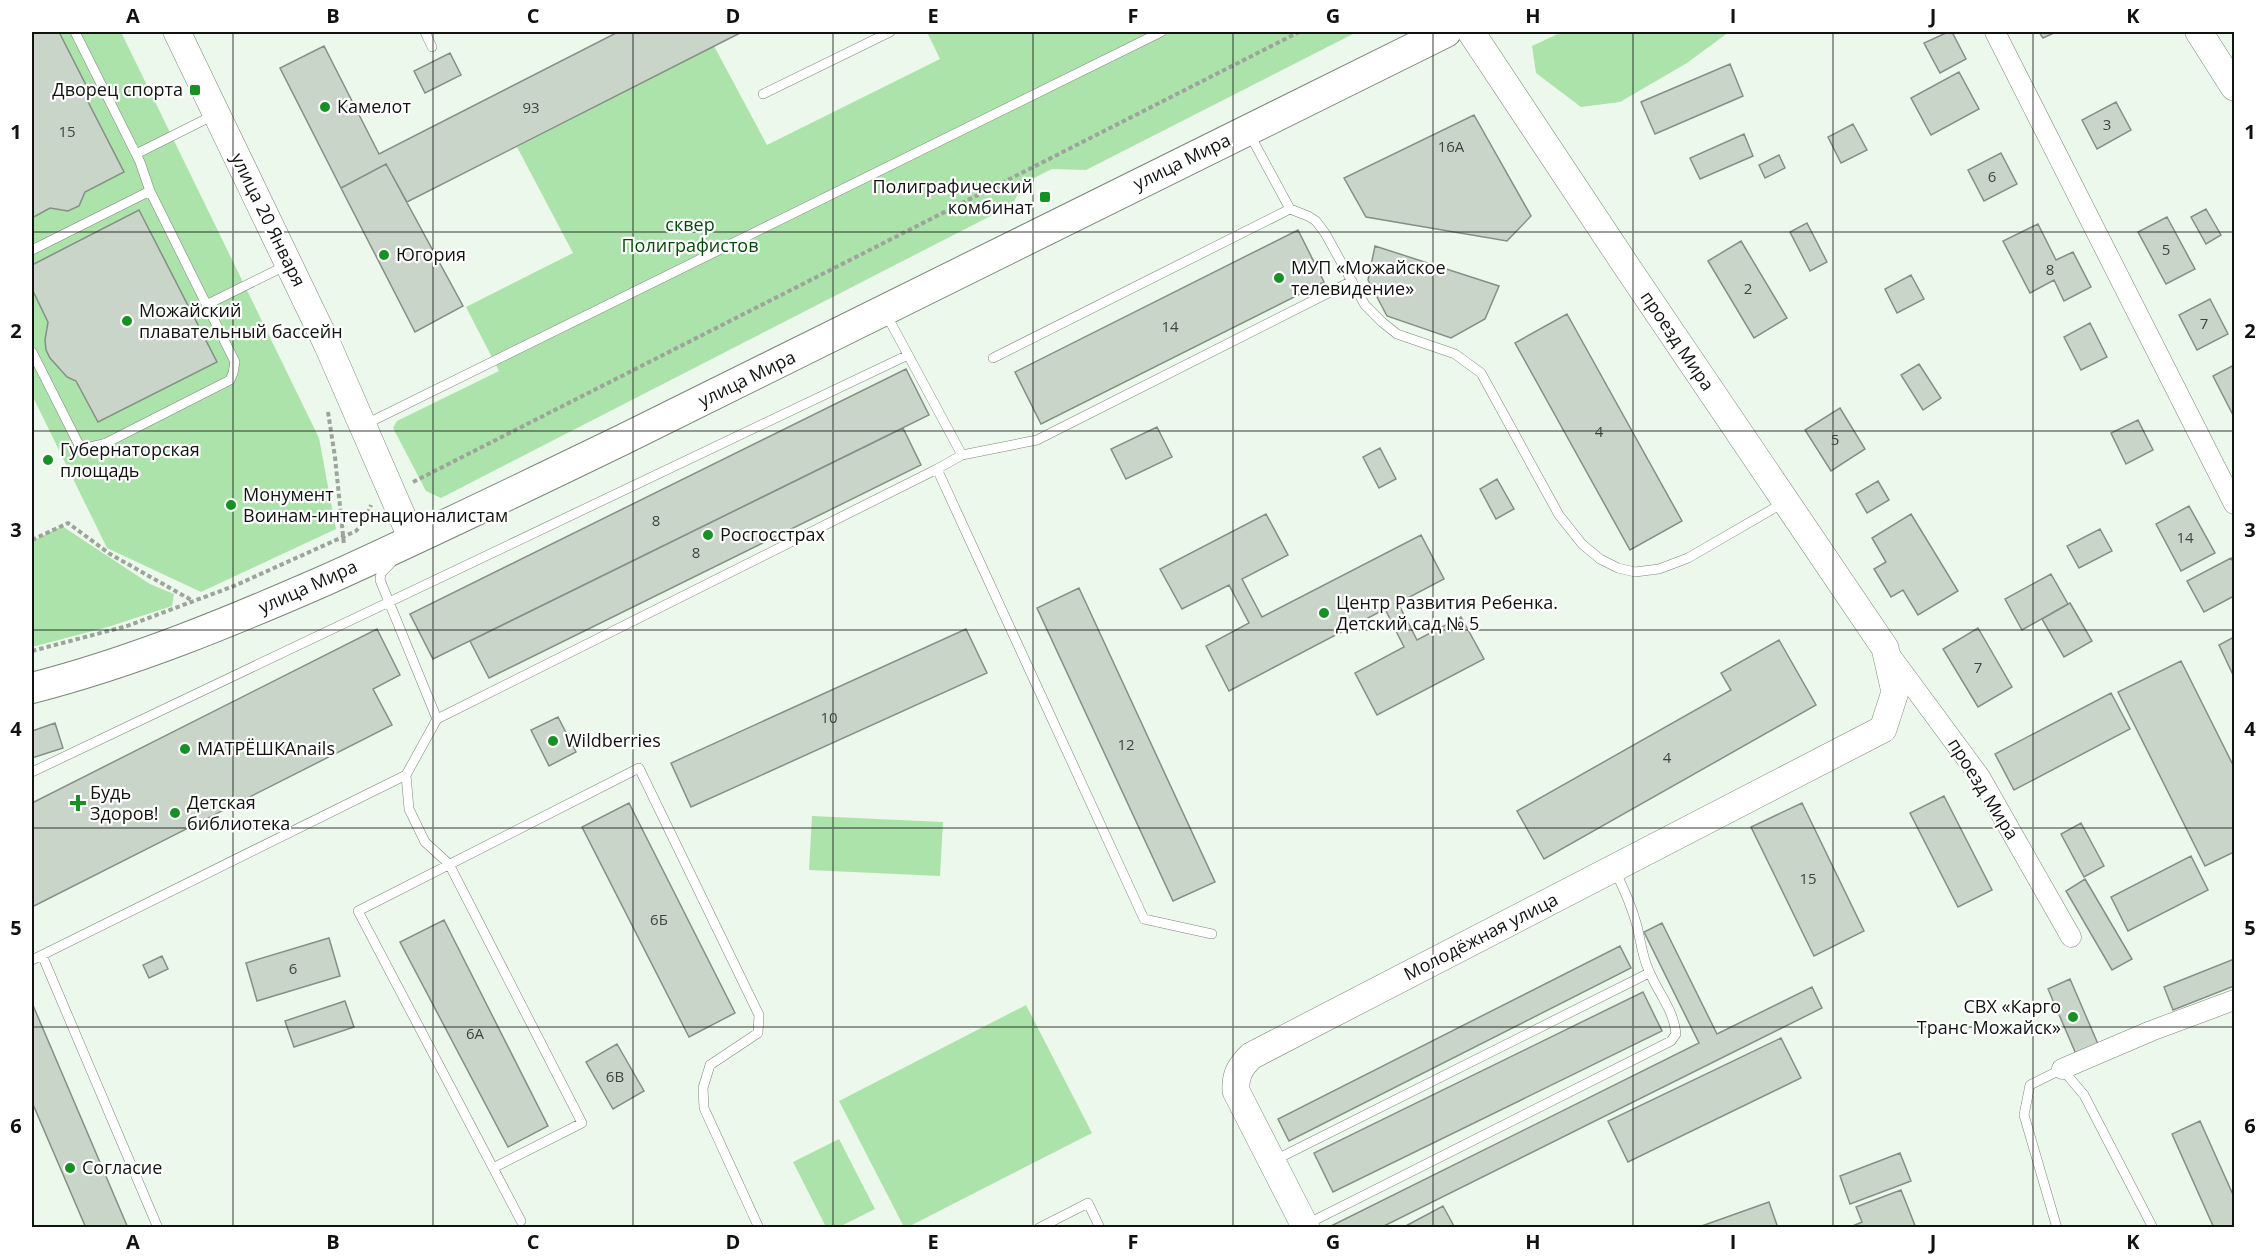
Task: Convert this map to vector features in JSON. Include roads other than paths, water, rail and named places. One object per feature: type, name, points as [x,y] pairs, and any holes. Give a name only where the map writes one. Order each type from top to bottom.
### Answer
[{"type":"main road","name":"улица Мира","points":[[32,688],[179,641],[267,606],[413,541],[885,312],[1446,32]]},
{"type":"street","name":"улица 20 Января","points":[[177,32],[328,346],[413,541]]},
{"type":"street","name":"проезд Мира","points":[[1471,32],[1885,648],[1980,777],[2071,937]]},
{"type":"street","points":[[1995,32],[2235,504]]},
{"type":"street","points":[[2199,32],[2235,87]]},
{"type":"street","name":"проезд Мира","points":[[1883,729],[1895,692],[1885,648]]},
{"type":"street","name":"Молодёжная улица","points":[[1305,1226],[1236,1091],[1235,1080],[1239,1068],[1251,1056],[1883,729]]},
{"type":"street","points":[[2062,1069],[2151,1031],[2235,1000]]},
{"type":"lane","points":[[32,352],[78,443],[86,448],[96,447],[230,380],[235,362],[150,191],[136,154],[75,32]]},
{"type":"lane","points":[[424,32],[432,47]]},
{"type":"lane","points":[[763,94],[890,32]]},
{"type":"lane","points":[[363,425],[1161,32]]},
{"type":"lane","points":[[136,154],[216,114]]},
{"type":"lane","points":[[1247,130],[1290,209]]},
{"type":"lane","points":[[32,250],[150,191]]},
{"type":"lane","points":[[993,358],[1290,209],[1316,221],[1365,305],[1397,334],[1455,354],[1481,373],[1559,515],[1582,544],[1600,559],[1618,568],[1635,572],[1659,569],[1688,558],[1786,502]]},
{"type":"lane","points":[[206,305],[289,264]]},
{"type":"lane","points":[[493,1168],[582,1123],[449,864],[425,842],[409,809],[406,775],[437,718],[962,455],[1037,441],[1352,281]]},
{"type":"lane","points":[[885,312],[962,455]]},
{"type":"lane","points":[[32,772],[908,355]]},
{"type":"lane","points":[[938,469],[1144,919],[1212,934]]},
{"type":"lane","points":[[413,541],[381,573],[380,580],[437,718]]},
{"type":"lane","points":[[521,1221],[358,911],[639,768],[759,1015],[758,1033],[710,1065],[703,1088],[704,1108],[759,1227]]},
{"type":"lane","points":[[32,960],[406,775]]},
{"type":"lane","points":[[1305,1226],[1671,1041],[1676,1034],[1673,1016],[1649,973],[1631,907],[1613,868]]},
{"type":"lane","points":[[42,955],[158,1227]]},
{"type":"lane","points":[[1271,1162],[1649,973]]},
{"type":"lane","points":[[2057,1227],[2024,1115],[2030,1085],[2062,1069],[2084,1095],[2153,1227]]},
{"type":"lane","points":[[1039,1227],[1088,1203],[1100,1227]]},
{"type":"place","name":"Дворец спорта","points":[[195,90]]},
{"type":"place","name":"Камелот","points":[[325,107]]},
{"type":"place","name":"Полиграфический комбинат","points":[[1045,197]]},
{"type":"place","name":"Югория","points":[[384,255]]},
{"type":"place","name":"МУП «Можайское телевидение»","points":[[1279,278]]},
{"type":"place","name":"Можайский плавательный бассейн","points":[[127,321]]},
{"type":"place","name":"Губернаторская площадь","points":[[48,460]]},
{"type":"place","name":"Монумент Воинам-интернационалистам","points":[[231,505]]},
{"type":"place","name":"Росгосстрах","points":[[708,535]]},
{"type":"place","name":"Центр Развития Ребенка. Детский сад № 5","points":[[1324,613]]},
{"type":"place","name":"Wildberries","points":[[553,741]]},
{"type":"place","name":"МAТРЁШКАnails","points":[[185,749]]},
{"type":"place","name":"Будь Здоров!","points":[[78,803]]},
{"type":"place","name":"Детская библиотека","points":[[175,813]]},
{"type":"place","name":"СВХ «Карго Транс Можайск»","points":[[2073,1017]]},
{"type":"place","name":"Согласие","points":[[70,1168]]},
{"type":"park label","name":"сквер Полиграфистов","points":[[690,235]]}]
